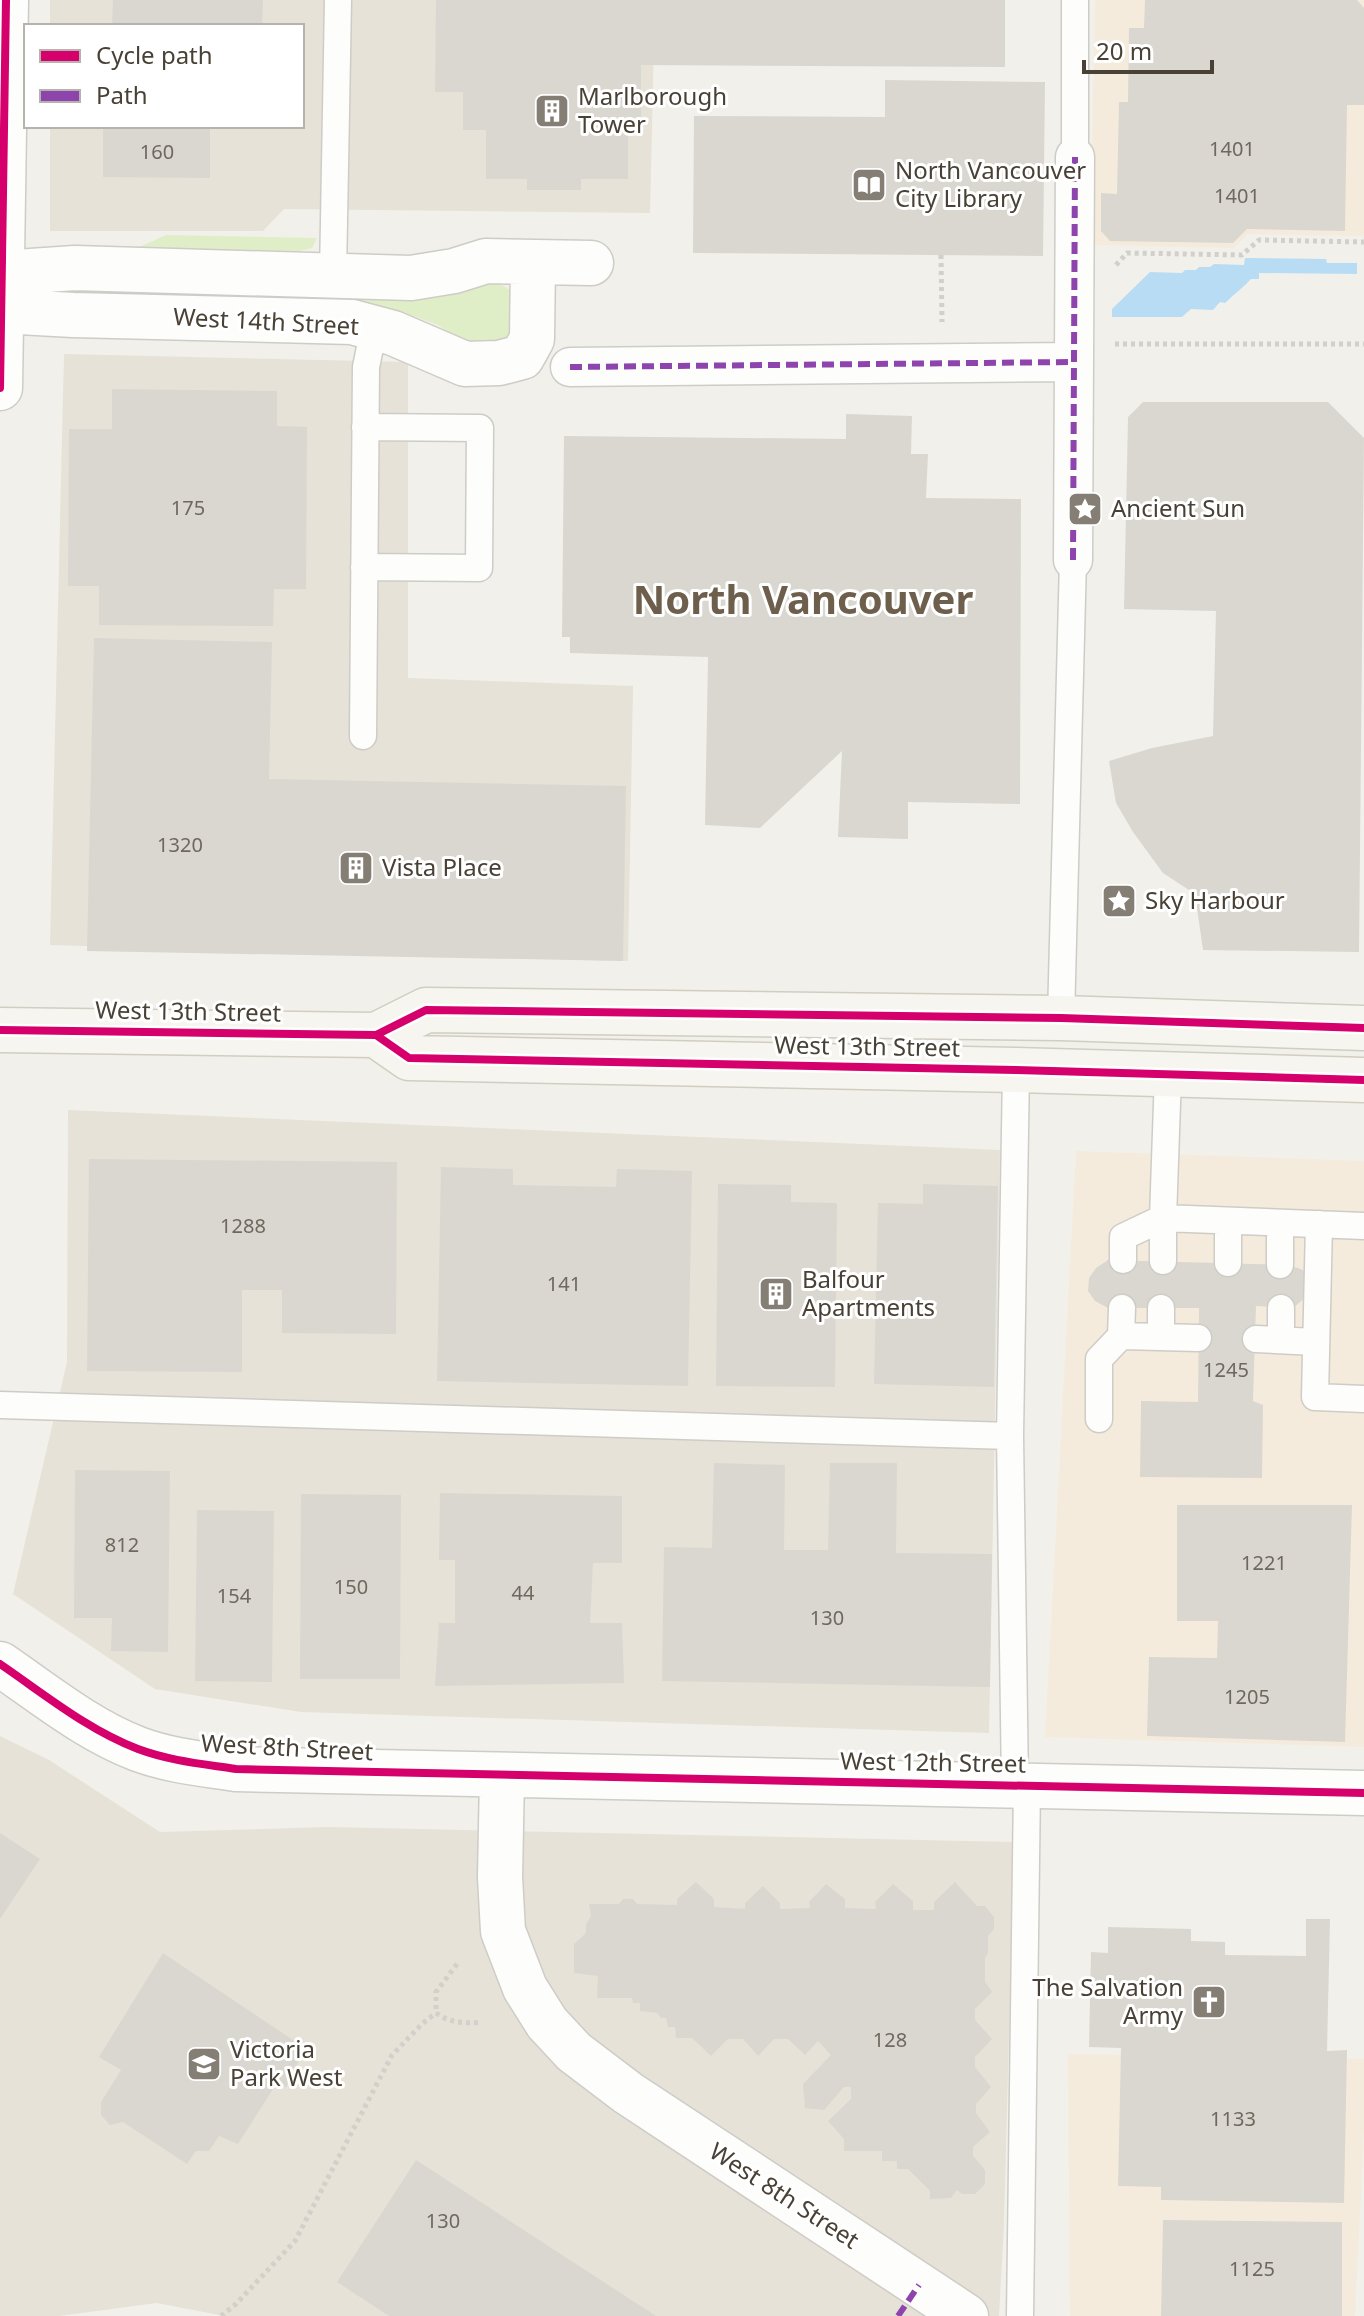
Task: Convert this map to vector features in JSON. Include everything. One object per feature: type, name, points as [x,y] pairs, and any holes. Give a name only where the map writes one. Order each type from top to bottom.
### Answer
[{"type":"main road","name":"West 13th Street","points":[[0,1030],[376,1035],[426,1010],[1061,1018],[1364,1028]]},
{"type":"main road","name":"West 13th Street","points":[[376,1035],[409,1058],[1364,1080]]},
{"type":"street","points":[[0,388],[6,0]]},
{"type":"street","points":[[1073,560],[1075,157]]},
{"type":"street","name":"West 14th Street","points":[[1,292],[75,268],[411,278],[454,271],[486,261],[591,263]]},
{"type":"street","name":"West 14th Street","points":[[1,292],[73,315],[352,322],[393,333],[465,364],[499,363],[522,357],[532,339],[533,262]]},
{"type":"street","points":[[570,367],[943,363],[1073,339]]},
{"type":"street","name":"West 8th Street","points":[[0,1664],[102,1733],[140,1750],[182,1761],[236,1769],[502,1776],[500,1877],[503,1931],[525,1988],[547,2023],[574,2052],[628,2093],[966,2316]]},
{"type":"street","name":"West 12th Street","points":[[502,1776],[1364,1793]]},
{"type":"lane","points":[[333,276],[338,0]]},
{"type":"lane","points":[[1075,0],[1075,157]]},
{"type":"lane","points":[[363,736],[366,367],[374,328]]},
{"type":"lane","points":[[364,567],[479,568],[480,428],[365,427]]},
{"type":"lane","points":[[1061,1018],[1073,560]]},
{"type":"lane","points":[[1016,1070],[1010,1436],[1021,1785],[1020,2316]]},
{"type":"lane","points":[[1163,1261],[1168,1075]]},
{"type":"lane","points":[[1123,1260],[1123,1237],[1163,1218],[1364,1226]]},
{"type":"lane","points":[[1228,1221],[1228,1263]]},
{"type":"lane","points":[[1280,1223],[1280,1265]]},
{"type":"lane","points":[[1319,1224],[1315,1397],[1364,1399]]},
{"type":"lane","points":[[1099,1419],[1099,1359],[1121,1336],[1122,1308]]},
{"type":"lane","points":[[1161,1308],[1161,1337]]},
{"type":"lane","points":[[1281,1308],[1268,1340],[1315,1342]]},
{"type":"lane","points":[[1121,1336],[1198,1338]]},
{"type":"lane","points":[[0,1405],[1010,1436]]},
{"type":"path","points":[[1073,339],[1127,253],[1242,255],[1259,240],[1364,242]]},
{"type":"path","points":[[941,255],[943,363]]},
{"type":"path","points":[[1073,339],[1364,344]]},
{"type":"path","points":[[436,2013],[436,1992],[457,1964]]},
{"type":"path","points":[[436,2013],[458,2023],[482,2022]]},
{"type":"path","points":[[221,2316],[295,2241],[392,2055],[436,2013]]},
{"type":"shaded area","points":[[50,0],[655,0],[650,213],[284,209],[263,231],[50,231],[50,128],[304,128],[304,24],[50,24]]},
{"type":"shaded area","points":[[1095,0],[1364,0],[1364,236],[1248,234],[1234,248],[1090,245]]},
{"type":"shaded area","points":[[64,354],[408,362],[408,678],[633,686],[628,961],[50,945]]},
{"type":"shaded area","points":[[68,1110],[1000,1150],[989,1733],[301,1712],[155,1689],[13,1594],[67,1362]]},
{"type":"shaded area","points":[[1076,1151],[1364,1161],[1364,1747],[1045,1737]]},
{"type":"shaded area","points":[[0,1736],[49,1760],[160,1832],[327,1827],[1014,1842],[999,2316],[224,2316],[157,2303],[59,2316],[0,2316]]},
{"type":"shaded area","points":[[1068,2054],[1364,2059],[1364,2131],[1355,2316],[1070,2316]]},
{"type":"green space","points":[[166,235],[317,238],[312,248],[300,251],[137,248]]},
{"type":"green space","points":[[478,281],[498,284],[515,295],[511,345],[461,342],[438,325],[397,310],[88,303],[81,295],[88,290]]},
{"type":"water","points":[[1245,258],[1326,259],[1327,263],[1357,263],[1357,274],[1259,273],[1259,279],[1251,279],[1213,310],[1191,309],[1182,317],[1112,317],[1112,309],[1150,272],[1182,273],[1214,264],[1244,265]]},
{"type":"building","points":[[113,0],[263,0],[262,24],[112,24]]},
{"type":"building","name":"Marlborough Tower","points":[[436,0],[1005,0],[1005,67],[641,65],[641,130],[628,130],[628,179],[581,179],[581,190],[527,190],[527,179],[486,179],[486,130],[463,130],[463,92],[435,92]]},
{"type":"building","points":[[1145,0],[1357,0],[1364,8],[1364,105],[1347,105],[1345,231],[1247,229],[1233,243],[1110,241],[1101,231],[1101,193],[1117,194],[1119,102],[1128,102],[1129,28],[1144,28]]},
{"type":"building","name":"North Vancouver City Library","points":[[885,80],[1045,82],[1043,256],[693,253],[694,116],[885,117]]},
{"type":"building","points":[[103,128],[210,128],[210,178],[103,177]]},
{"type":"building","points":[[112,389],[277,391],[277,426],[307,427],[306,589],[274,589],[273,626],[99,625],[99,586],[68,586],[69,429],[112,429]]},
{"type":"building","points":[[1143,402],[1328,402],[1364,438],[1359,952],[1203,950],[1195,894],[1163,873],[1116,803],[1109,761],[1152,748],[1213,736],[1216,611],[1124,609],[1128,417]]},
{"type":"building","points":[[846,414],[912,416],[911,454],[928,454],[926,498],[1021,499],[1020,804],[908,802],[908,839],[838,837],[842,751],[760,828],[705,825],[708,657],[570,653],[570,637],[562,637],[564,436],[846,439]]},
{"type":"building","name":"Vista Place","points":[[94,638],[272,642],[269,779],[626,786],[623,961],[87,951]]},
{"type":"building","points":[[89,1159],[397,1162],[396,1334],[282,1333],[282,1290],[242,1290],[242,1372],[87,1371]]},
{"type":"building","points":[[441,1167],[513,1169],[513,1185],[616,1187],[617,1169],[692,1171],[688,1386],[437,1381]]},
{"type":"building","name":"Balfour Apartments","points":[[718,1184],[791,1185],[791,1202],[837,1203],[835,1387],[716,1386]]},
{"type":"building","points":[[923,1184],[998,1186],[994,1387],[874,1384],[878,1203],[923,1204]]},
{"type":"building","points":[[1108,1260],[1289,1265],[1303,1270],[1308,1285],[1305,1298],[1293,1308],[1256,1306],[1253,1401],[1263,1405],[1262,1478],[1140,1477],[1141,1401],[1198,1402],[1199,1308],[1108,1308],[1095,1301],[1088,1291],[1089,1278],[1096,1268]]},
{"type":"building","points":[[714,1463],[785,1465],[784,1550],[828,1550],[830,1463],[897,1463],[896,1553],[992,1554],[990,1687],[662,1681],[664,1547],[712,1548]]},
{"type":"building","points":[[75,1470],[170,1471],[168,1652],[111,1651],[112,1618],[74,1618]]},
{"type":"building","points":[[440,1493],[622,1496],[622,1563],[593,1563],[590,1623],[622,1623],[624,1683],[435,1686],[439,1623],[455,1623],[455,1560],[439,1560]]},
{"type":"building","points":[[301,1494],[401,1495],[400,1679],[300,1679]]},
{"type":"building","points":[[1177,1505],[1352,1505],[1345,1742],[1147,1736],[1149,1657],[1217,1658],[1218,1621],[1177,1621]]},
{"type":"building","points":[[197,1510],[274,1511],[272,1682],[195,1681]]},
{"type":"building","points":[[0,1833],[40,1859],[0,1919]]},
{"type":"building","points":[[696,1882],[714,1899],[714,1907],[745,1909],[745,1903],[763,1886],[780,1903],[780,1909],[810,1908],[809,1902],[826,1884],[845,1899],[845,1908],[876,1909],[875,1902],[893,1884],[913,1901],[913,1910],[934,1910],[934,1902],[955,1882],[977,1906],[985,1906],[994,1917],[994,1929],[988,1936],[985,1958],[985,1982],[992,1992],[975,2009],[975,2020],[992,2039],[975,2057],[975,2067],[991,2087],[976,2104],[976,2113],[990,2132],[973,2147],[973,2156],[985,2170],[985,2184],[975,2194],[962,2194],[957,2190],[951,2198],[930,2199],[930,2191],[908,2169],[897,2169],[897,2161],[882,2161],[882,2151],[844,2151],[844,2139],[828,2121],[851,2099],[851,2087],[844,2087],[824,2110],[805,2108],[803,2084],[831,2055],[818,2041],[805,2055],[788,2039],[774,2039],[758,2056],[743,2039],[728,2039],[711,2056],[692,2038],[676,2038],[675,2027],[668,2027],[666,2018],[661,2018],[657,2013],[640,2011],[640,2003],[633,2003],[632,1998],[597,1998],[598,1976],[574,1973],[574,1944],[586,1933],[586,1924],[591,1916],[589,1904],[619,1904],[623,1899],[633,1899],[637,1904],[677,1905],[677,1899]]},
{"type":"building","points":[[1306,1919],[1330,1919],[1327,2051],[1347,2050],[1344,2203],[1161,2200],[1161,2187],[1118,2186],[1121,2048],[1089,2047],[1091,1952],[1108,1953],[1108,1927],[1191,1929],[1191,1941],[1225,1942],[1225,1955],[1306,1956]]},
{"type":"building","name":"Victoria Park West","points":[[163,1953],[305,2048],[286,2087],[273,2089],[238,2144],[219,2136],[209,2151],[196,2151],[187,2164],[123,2122],[110,2125],[101,2115],[101,2102],[121,2070],[99,2057]]},
{"type":"building","points":[[416,2160],[656,2316],[389,2316],[337,2282]]},
{"type":"building","points":[[1163,2220],[1342,2222],[1342,2316],[1161,2316]]},
{"type":"marked path","points":[[1073,560],[1075,157]]},
{"type":"marked path","points":[[570,367],[1074,362]]},
{"type":"marked path","points":[[898,2316],[919,2285]]},
{"type":"cycle path","points":[[0,388],[6,0]]},
{"type":"cycle path","points":[[0,1030],[376,1035],[426,1010],[1061,1018],[1364,1028]]},
{"type":"cycle path","points":[[376,1035],[409,1058],[1364,1080]]},
{"type":"cycle path","points":[[0,1664],[67,1711],[120,1741],[162,1756],[236,1769],[1364,1793]]},
{"type":"place","name":"Marlborough Tower","points":[[552,111]]},
{"type":"place","name":"North Vancouver City Library","points":[[869,185]]},
{"type":"place","name":"Ancient Sun","points":[[1085,509]]},
{"type":"place","name":"Vista Place","points":[[356,868]]},
{"type":"place","name":"Sky Harbour","points":[[1119,901]]},
{"type":"place","name":"Balfour Apartments","points":[[776,1294]]},
{"type":"place","name":"The Salvation Army","points":[[1209,2002]]},
{"type":"place","name":"Victoria Park West","points":[[204,2064]]},
{"type":"district","name":"North Vancouver","points":[[803,600]]}]
